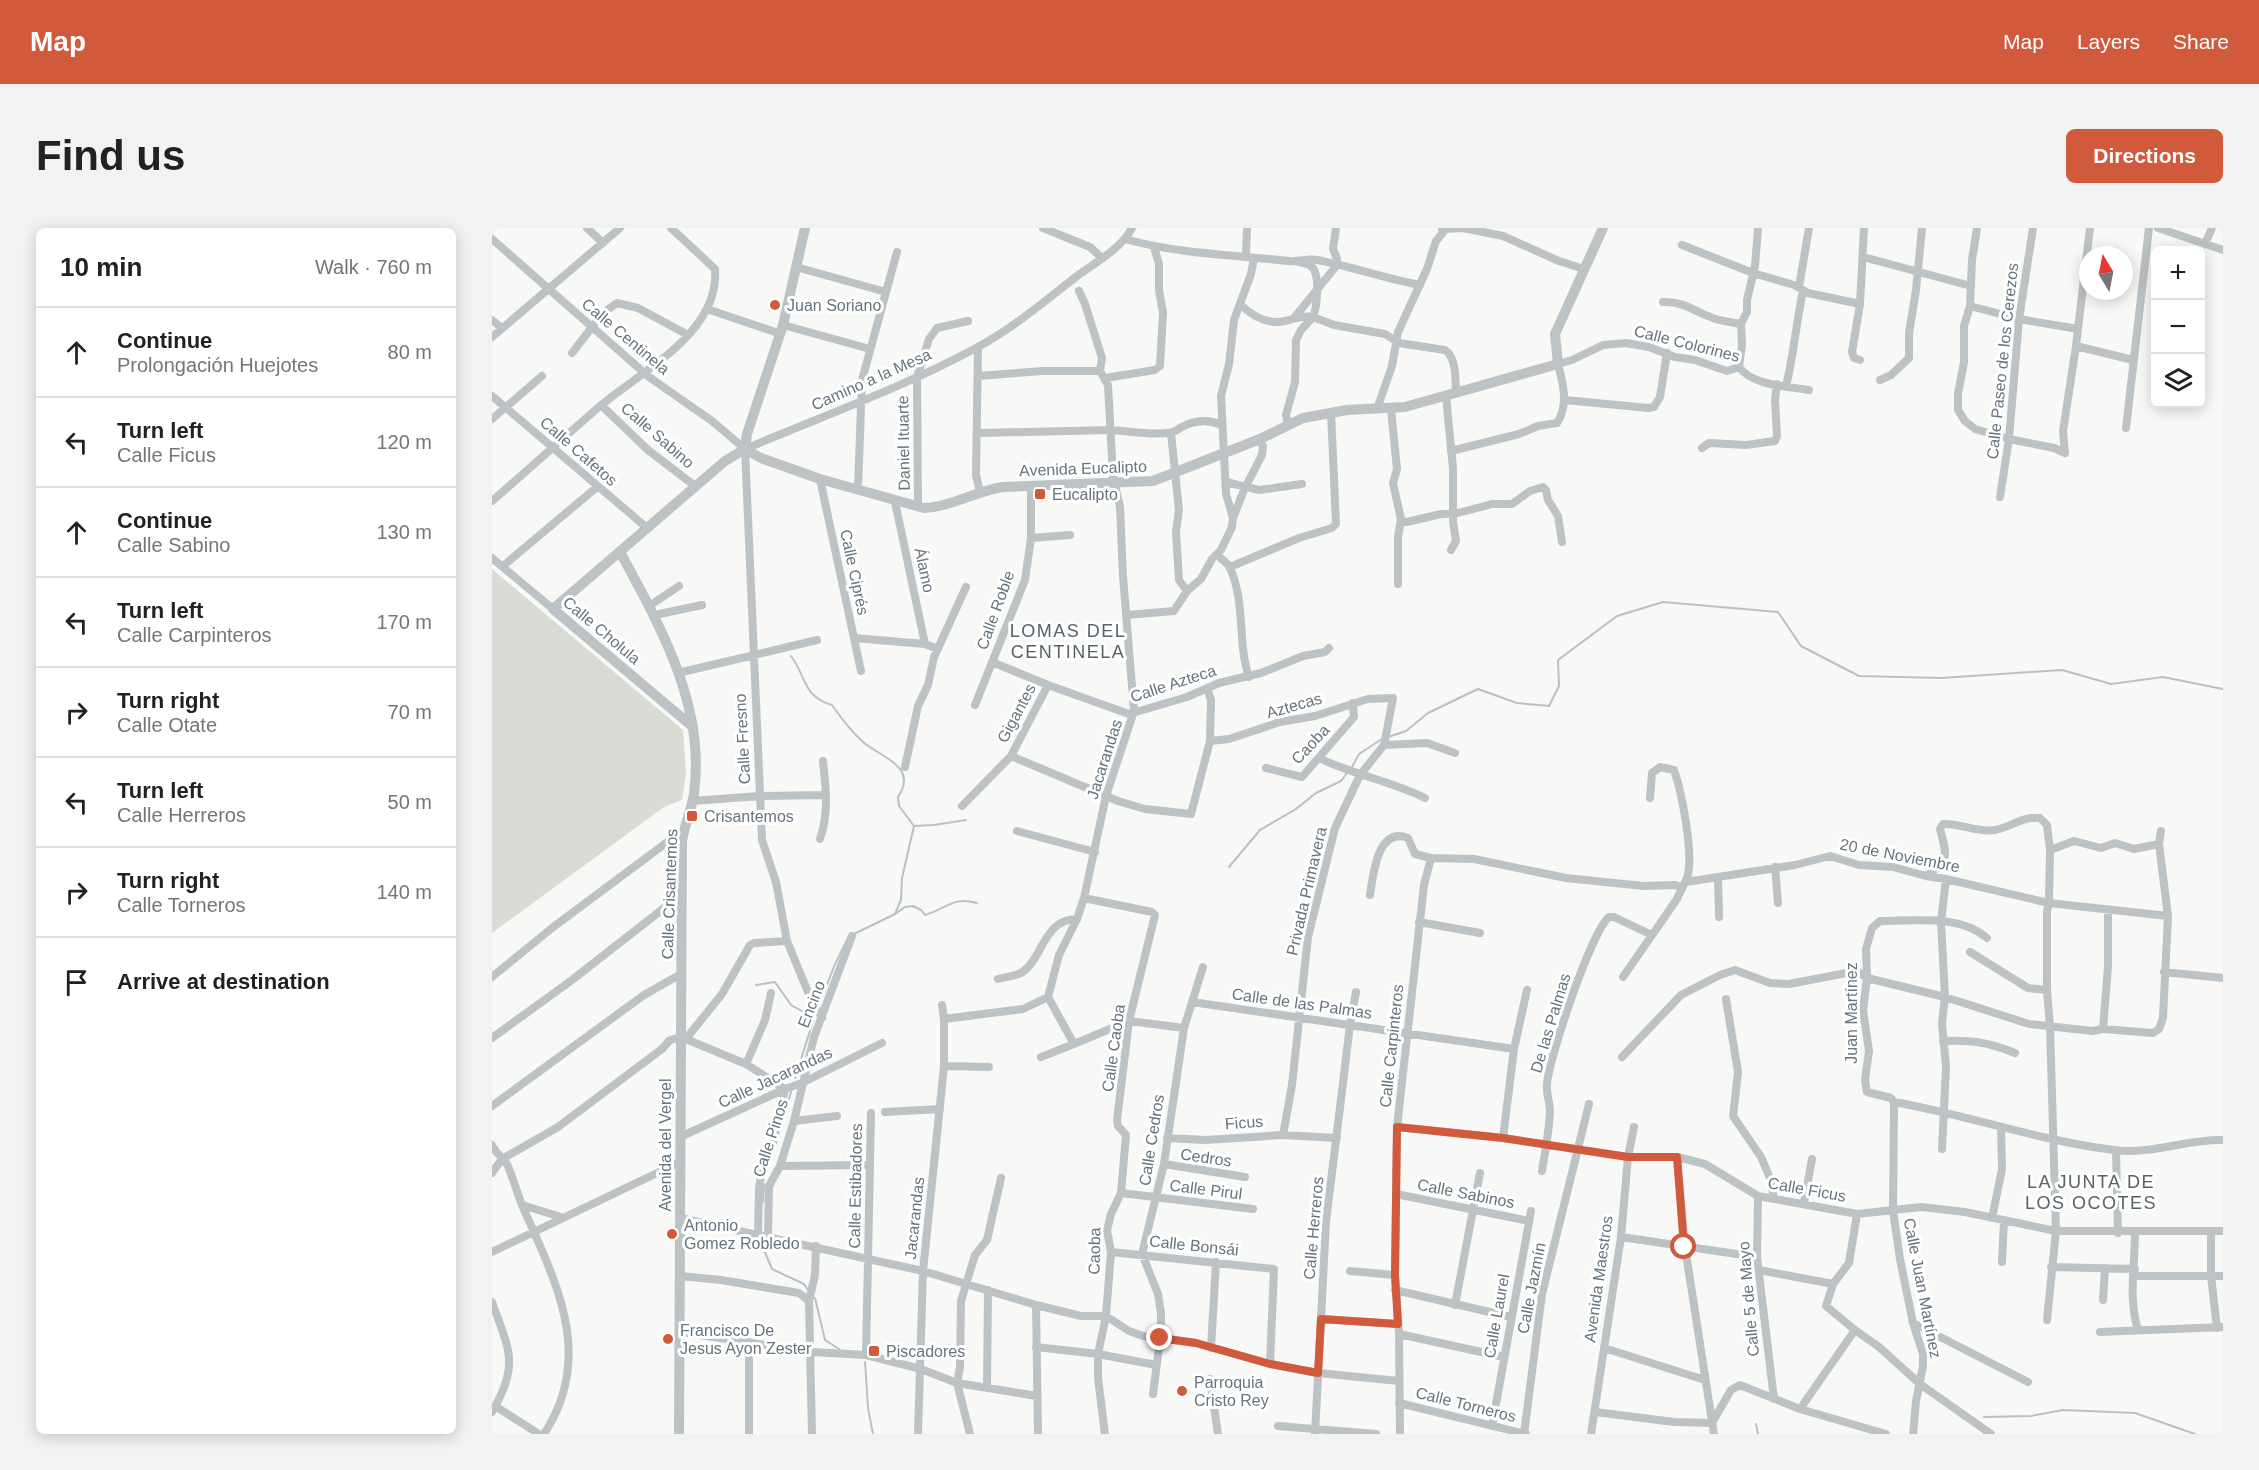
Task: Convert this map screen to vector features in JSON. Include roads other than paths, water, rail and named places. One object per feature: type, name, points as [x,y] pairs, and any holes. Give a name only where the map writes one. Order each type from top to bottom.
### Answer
[{"type":"street","points":[[587,228],[603,243]]},
{"type":"street","points":[[492,338],[620,228]]},
{"type":"street","points":[[492,501],[601,405],[645,374],[688,335],[707,309],[716,283],[715,268],[671,228]]},
{"type":"street","points":[[745,449],[747,434],[782,329],[805,228]]},
{"type":"street","points":[[1043,228],[1090,247],[1102,258]]},
{"type":"street","name":"Camino a la Mesa","points":[[620,552],[724,461],[745,449],[860,403],[978,347],[1031,312],[1102,258],[1125,239],[1132,228]]},
{"type":"street","points":[[1233,518],[1227,498],[1222,388],[1229,364],[1234,320],[1251,274],[1247,228]]},
{"type":"street","points":[[1336,228],[1333,249],[1337,265]]},
{"type":"street","points":[[1377,409],[1392,366],[1398,332],[1442,229],[1463,228],[1503,236],[1559,261],[1584,269]]},
{"type":"street","points":[[1451,452],[1519,434],[1538,426],[1557,423],[1563,414],[1565,400],[1555,334],[1603,228]]},
{"type":"street","points":[[1739,368],[1742,345],[1741,324],[1747,312],[1758,228]]},
{"type":"street","points":[[1702,448],[1709,442],[1763,444],[1776,440],[1774,400],[1793,354],[1809,228]]},
{"type":"street","points":[[1860,360],[1854,358],[1852,352],[1860,304],[1864,228]]},
{"type":"street","points":[[1881,380],[1891,375],[1910,358],[1909,333],[1922,228]]},
{"type":"street","points":[[1977,228],[1970,306],[1964,326],[1964,362],[1958,394],[1958,410],[1969,425],[2009,439],[2054,448],[2065,453],[2063,431],[2090,228]]},
{"type":"street","name":"Calle Paseo de los Cerezos","points":[[2000,497],[2009,439],[2019,320],[2033,228]]},
{"type":"street","points":[[2126,428],[2149,228]]},
{"type":"street","points":[[2158,228],[2223,250]]},
{"type":"street","points":[[2205,244],[2211,228]]},
{"type":"street","name":"Calle Centinela","points":[[492,239],[645,374],[712,421],[745,449]]},
{"type":"street","points":[[1125,239],[1154,247],[1201,253],[1296,261],[1320,260],[1387,279],[1420,285]]},
{"type":"street","points":[[1682,245],[1801,289],[1860,304]]},
{"type":"street","points":[[978,376],[1043,371],[1103,375],[1158,369],[1163,313],[1159,290],[1159,264],[1154,247]]},
{"type":"street","points":[[1320,260],[1333,249]]},
{"type":"street","points":[[858,489],[862,380],[897,252]]},
{"type":"street","points":[[1863,257],[1971,286]]},
{"type":"street","points":[[1288,424],[1286,415],[1294,382],[1295,349],[1298,335],[1313,317],[1317,288],[1313,268],[1296,261]]},
{"type":"street","points":[[1291,320],[1337,265]]},
{"type":"street","points":[[796,267],[885,292]]},
{"type":"street","name":"Jacarandas","points":[[1079,291],[1102,358],[1103,375],[1108,386],[1115,484],[1120,507],[1122,576],[1134,713],[1106,796],[1084,898]]},
{"type":"street","points":[[1663,302],[1686,305],[1715,319],[1741,324]]},
{"type":"street","points":[[572,353],[603,313],[617,303],[638,308],[688,335]]},
{"type":"street","points":[[1240,304],[1260,319],[1278,322],[1303,316],[1313,317],[1334,325],[1385,334],[1397,342],[1439,348],[1449,353],[1453,361],[1451,452],[1456,541],[1451,550]]},
{"type":"street","points":[[1970,306],[2019,320],[2078,329]]},
{"type":"street","points":[[707,309],[870,349]]},
{"type":"street","points":[[492,320],[502,328]]},
{"type":"street","points":[[1291,320],[1298,335]]},
{"type":"street","name":"Daniel Ituarte","points":[[918,507],[916,377],[929,339],[937,328],[968,321]]},
{"type":"street","name":"Calle Colorines","points":[[1558,364],[1603,345],[1637,344],[1727,371],[1739,368],[1750,378],[1809,390]]},
{"type":"street","points":[[2076,346],[2133,360]]},
{"type":"street","points":[[978,347],[976,480],[980,492]]},
{"type":"street","points":[[1565,400],[1648,408],[1654,406],[1660,397],[1667,353]]},
{"type":"street","name":"Avenida Eucalipto","points":[[745,449],[761,458],[820,479],[895,502],[918,507],[934,507],[1003,487],[1146,482],[1175,474],[1260,439],[1303,418],[1331,412],[1391,409],[1451,395],[1558,364]]},
{"type":"street","points":[[492,419],[542,376]]},
{"type":"street","name":"Calle Cafetos","points":[[492,396],[646,527]]},
{"type":"street","name":"Calle Sabino","points":[[601,405],[648,450],[695,486]]},
{"type":"street","points":[[1391,409],[1397,469],[1393,483],[1401,521],[1398,537],[1398,584]]},
{"type":"street","points":[[1230,567],[1299,538],[1332,528],[1336,524],[1331,412]]},
{"type":"street","points":[[978,433],[1110,430],[1130,433],[1171,433],[1193,422],[1210,420],[1222,425]]},
{"type":"street","points":[[1171,433],[1179,510],[1176,532],[1179,580],[1187,591]]},
{"type":"street","points":[[1127,615],[1173,611],[1187,591],[1197,585],[1221,550],[1232,527],[1233,518],[1246,486],[1262,454],[1263,447],[1260,439]]},
{"type":"street","name":"Calle Fresno","points":[[745,449],[762,840],[776,882],[787,941],[810,997],[822,1018]]},
{"type":"street","name":"Calle Ciprés","points":[[820,479],[861,670]]},
{"type":"street","points":[[1226,482],[1258,490],[1302,484]]},
{"type":"street","points":[[503,566],[597,487]]},
{"type":"street","name":"Calle Roble","points":[[975,705],[1024,580],[1031,538],[1031,487]]},
{"type":"street","points":[[1401,521],[1454,514],[1492,504],[1512,504],[1530,491],[1542,487],[1546,490],[1548,500],[1558,516],[1562,542]]},
{"type":"street","name":"Álamo","points":[[895,502],[926,644]]},
{"type":"street","points":[[1031,538],[1070,535]]},
{"type":"street","points":[[553,609],[620,552]]},
{"type":"street","name":"Calle Crisantemos","points":[[620,552],[652,610],[688,700],[693,727],[694,794],[683,833],[681,974],[683,1038]]},
{"type":"street","points":[[1217,555],[1230,567],[1239,602],[1244,661],[1249,677]]},
{"type":"street","name":"Calle Cholula","points":[[492,558],[693,727]]},
{"type":"street","points":[[652,610],[679,586]]},
{"type":"street","points":[[905,767],[918,706],[928,684],[934,657],[966,586]]},
{"type":"street","points":[[652,610],[702,605]]},
{"type":"street","points":[[854,638],[926,644],[938,648]]},
{"type":"street","points":[[678,673],[817,640]]},
{"type":"street","name":"Calle Azteca","points":[[992,662],[1125,714],[1249,677],[1303,656],[1321,654],[1329,648]]},
{"type":"street","name":"Gigantes","points":[[962,806],[1011,756],[1048,685]]},
{"type":"street","points":[[1011,756],[1106,796],[1145,809],[1191,814],[1209,741],[1211,700],[1207,688]]},
{"type":"street","name":"Aztecas","points":[[1209,741],[1229,739],[1280,722],[1315,716],[1368,699],[1393,698],[1384,745]]},
{"type":"street","name":"Caoba","points":[[1266,768],[1301,777],[1354,717],[1353,703]]},
{"type":"street","points":[[1384,745],[1427,743],[1455,753]]},
{"type":"street","name":"Privada Primavera","points":[[1283,1135],[1292,1085],[1308,937],[1335,828],[1360,775],[1384,745]]},
{"type":"street","points":[[1319,758],[1360,775],[1397,785],[1425,798]]},
{"type":"street","points":[[820,839],[825,825],[826,795],[823,761]]},
{"type":"street","points":[[1623,976],[1677,899],[1689,871],[1686,824],[1674,770],[1660,767],[1652,773],[1650,798]]},
{"type":"street","points":[[692,801],[760,796],[826,795]]},
{"type":"street","points":[[1926,876],[1945,860],[1940,829],[1942,824],[1995,830],[2030,817],[2040,818],[2047,825],[2050,850],[2046,990],[2050,1026],[2056,1231],[2047,1320]]},
{"type":"street","points":[[1017,831],[1095,852]]},
{"type":"street","points":[[1622,1057],[1682,995],[1720,975],[1735,970],[1770,983],[1789,984],[1857,971],[1867,978],[1945,997],[2019,1021],[2092,1031],[2103,1029],[2153,1033],[2159,1029],[2163,1018],[2168,916],[2159,844],[2160,831]]},
{"type":"street","points":[[492,977],[552,928],[674,837],[683,833]]},
{"type":"street","points":[[1370,895],[1378,854],[1391,838],[1396,836],[1408,838],[1415,854],[1431,858]]},
{"type":"street","points":[[2050,850],[2074,841],[2101,848],[2115,843],[2134,849],[2159,844]]},
{"type":"street","name":"20 de Noviembre","points":[[1431,858],[1474,859],[1566,878],[1644,886],[1683,884],[1830,856],[1859,865],[1893,867],[2049,903],[2168,916]]},
{"type":"street","name":"Calle Carpinteros","points":[[1400,1434],[1399,1334],[1395,1290],[1397,1127],[1419,922],[1424,885],[1431,858]]},
{"type":"street","points":[[1774,867],[1778,903]]},
{"type":"street","points":[[1718,877],[1719,916]]},
{"type":"street","points":[[1942,1149],[1942,1111],[1946,1067],[1942,1023],[1945,997],[1941,922],[1946,879]]},
{"type":"street","points":[[492,1038],[572,980],[682,894]]},
{"type":"street","points":[[1074,1044],[1048,997],[1059,956],[1077,919],[1084,898]]},
{"type":"street","name":"Calle Caoba","points":[[1084,898],[1152,912],[1155,915],[1129,1021],[1117,1120],[1118,1126],[1126,1135],[1125,1149]]},
{"type":"street","points":[[2103,1029],[2108,967],[2108,910]]},
{"type":"street","name":"De las Palmas","points":[[1542,1171],[1550,1110],[1546,1085],[1566,1014],[1595,936],[1609,917],[1614,917],[1652,935]]},
{"type":"street","points":[[998,979],[1021,973],[1054,928],[1063,920],[1077,919]]},
{"type":"street","name":"Juan Martínez","points":[[1894,1102],[1891,1098],[1867,1092],[1865,1080],[1869,1051],[1863,1010],[1867,978],[1866,950],[1872,928],[1880,921],[1941,922]]},
{"type":"street","points":[[1419,922],[1480,933]]},
{"type":"street","points":[[1941,922],[1966,925],[1978,930],[1987,938]]},
{"type":"street","name":"Encino","points":[[802,1083],[814,1037],[852,936]]},
{"type":"street","points":[[683,1038],[722,994],[750,945],[754,942],[787,941]]},
{"type":"street","points":[[1044,942],[1059,956]]},
{"type":"street","points":[[1971,952],[2028,988],[2046,990]]},
{"type":"street","name":"Calle Cedros","points":[[1142,1254],[1164,1164],[1184,1028],[1203,967]]},
{"type":"street","points":[[2164,972],[2223,978]]},
{"type":"street","points":[[492,1106],[644,995],[681,974]]},
{"type":"street","points":[[1503,1138],[1514,1049],[1527,990]]},
{"type":"street","name":"Calle Herreros","points":[[1315,1432],[1326,1222],[1356,992]]},
{"type":"street","points":[[746,1064],[765,1020],[771,993]]},
{"type":"street","points":[[944,1019],[1023,1009],[1048,997]]},
{"type":"street","points":[[1726,999],[1738,1072],[1733,1116],[1761,1157],[1770,1178],[1774,1198]]},
{"type":"street","name":"Calle de las Palmas","points":[[1192,1002],[1514,1049]]},
{"type":"street","name":"Jacarandas","points":[[918,1434],[923,1271],[944,1066],[942,1005]]},
{"type":"street","points":[[1041,1057],[1129,1021],[1184,1028]]},
{"type":"street","points":[[496,1156],[558,1127],[662,1049],[670,1040],[683,1038],[746,1064],[786,1089],[774,1140],[763,1165],[759,1188],[758,1235]]},
{"type":"street","name":"Avenida del Vergel","points":[[679,1434],[680,1137],[683,1038]]},
{"type":"street","points":[[1943,1041],[1974,1040],[2015,1053]]},
{"type":"street","name":"Calle Jacarandas","points":[[680,1137],[802,1083],[882,1043]]},
{"type":"street","points":[[944,1066],[989,1067]]},
{"type":"street","name":"Calle Pinos","points":[[768,1238],[769,1186],[780,1166],[794,1121],[802,1083]]},
{"type":"street","points":[[1894,1102],[2116,1151],[2169,1148],[2197,1141],[2223,1140]]},
{"type":"street","name":"Calle Juan Martínez","points":[[1894,1102],[1893,1211],[1913,1323],[1923,1354],[1920,1384]]},
{"type":"street","name":"Calle Jazmín","points":[[1525,1434],[1542,1294],[1588,1104]]},
{"type":"street","points":[[885,1112],[940,1109]]},
{"type":"street","name":"Calle Estibadores","points":[[866,1355],[871,1113]]},
{"type":"street","points":[[794,1121],[837,1116]]},
{"type":"street","points":[[1397,1127],[1546,1145]]},
{"type":"street","points":[[1992,1218],[2002,1169],[2001,1127]]},
{"type":"street","name":"Avenida Maestros","points":[[1592,1434],[1621,1237],[1628,1157],[1634,1128]]},
{"type":"street","points":[[1283,1135],[1337,1138]]},
{"type":"street","name":"Ficus","points":[[1167,1138],[1206,1140],[1283,1135]]},
{"type":"street","points":[[492,1145],[496,1156],[492,1173]]},
{"type":"street","name":"Calle Ficus","points":[[1546,1145],[1628,1157],[1677,1157],[1705,1164],[1758,1196],[1857,1214],[1922,1207],[1965,1212],[2056,1231],[2118,1233],[2223,1231]]},
{"type":"street","name":"Caoba","points":[[1105,1434],[1098,1378],[1098,1354],[1106,1317],[1111,1252],[1107,1230],[1111,1214],[1121,1193],[1125,1149]]},
{"type":"street","points":[[2116,1151],[2118,1233]]},
{"type":"street","points":[[496,1156],[507,1164],[522,1205],[536,1232],[566,1319],[570,1347],[568,1374],[556,1415],[544,1434]]},
{"type":"street","points":[[1677,1157],[1684,1247],[1714,1434]]},
{"type":"street","points":[[1804,1203],[1812,1159]]},
{"type":"street","points":[[492,1252],[680,1162]]},
{"type":"street","name":"Cedros","points":[[1164,1164],[1245,1177]]},
{"type":"street","points":[[780,1166],[870,1165]]},
{"type":"street","points":[[1455,1305],[1480,1173]]},
{"type":"street","points":[[970,1434],[957,1383],[960,1367],[961,1301],[975,1256],[987,1240],[1001,1178]]},
{"type":"street","name":"Calle Pirul","points":[[1121,1193],[1253,1209]]},
{"type":"street","name":"Calle Sabinos","points":[[1396,1194],[1472,1209],[1530,1216]]},
{"type":"street","name":"Calle 5 de Mayo","points":[[1758,1196],[1757,1257],[1774,1399]]},
{"type":"street","points":[[522,1205],[561,1217]]},
{"type":"street","points":[[1857,1214],[1850,1263],[1833,1284],[1826,1306],[1879,1347],[1920,1384],[1991,1434]]},
{"type":"street","name":"Calle Laurel","points":[[1492,1426],[1530,1216]]},
{"type":"street","points":[[680,1218],[923,1271],[1081,1316],[1106,1317]]},
{"type":"street","points":[[2002,1262],[2004,1221]]},
{"type":"street","points":[[2100,1332],[2220,1327],[2211,1276],[2211,1231]]},
{"type":"street","points":[[2135,1232],[2132,1296],[2133,1315],[2138,1330]]},
{"type":"street","points":[[1621,1237],[1757,1257]]},
{"type":"street","points":[[812,1434],[809,1301],[815,1275],[816,1246]]},
{"type":"street","name":"Calle Bonsái","points":[[1111,1252],[1274,1269],[1270,1364]]},
{"type":"street","points":[[1142,1254],[1158,1294],[1161,1313],[1152,1394]]},
{"type":"street","points":[[1211,1348],[1216,1262]]},
{"type":"street","points":[[2051,1267],[2223,1276]]},
{"type":"street","points":[[2103,1300],[2104,1268]]},
{"type":"street","points":[[1759,1270],[1833,1284]]},
{"type":"street","points":[[1350,1271],[1395,1275]]},
{"type":"street","points":[[680,1276],[721,1280],[799,1293],[809,1301]]},
{"type":"street","points":[[987,1387],[988,1290]]},
{"type":"street","points":[[1395,1290],[1511,1317]]},
{"type":"street","points":[[492,1302],[510,1353],[508,1380],[494,1409],[538,1434]]},
{"type":"street","points":[[1036,1305],[1038,1434]]},
{"type":"street","name":"Calle Torneros","points":[[1106,1317],[1143,1336],[1211,1348],[1270,1364],[1318,1373],[1399,1381]]},
{"type":"street","points":[[1321,1319],[1398,1324]]},
{"type":"street","points":[[1913,1323],[2028,1382]]},
{"type":"street","points":[[1800,1408],[1855,1330]]},
{"type":"street","points":[[680,1332],[811,1352],[866,1355],[921,1369],[957,1383],[1038,1396]]},
{"type":"street","points":[[1399,1334],[1504,1356]]},
{"type":"street","points":[[749,1342],[749,1434]]},
{"type":"street","points":[[1036,1347],[1098,1354],[1156,1365]]},
{"type":"street","points":[[1604,1348],[1705,1380]]},
{"type":"street","points":[[1210,1379],[1218,1434]]},
{"type":"street","points":[[1913,1434],[1920,1384]]},
{"type":"street","points":[[1712,1423],[1735,1386],[1740,1386],[1800,1408],[1886,1434]]},
{"type":"street","name":"Calle Torneros","points":[[1399,1403],[1525,1434]]},
{"type":"street","points":[[1594,1412],[1674,1422],[1712,1423]]},
{"type":"street","points":[[1278,1426],[1315,1432],[1376,1434]]},
{"type":"waterway","points":[[1388,737],[1406,731],[1428,713],[1478,689],[1517,703],[1549,706],[1559,686],[1558,660],[1617,616],[1663,602],[1778,612],[1801,646],[1859,676],[1941,678],[2062,670],[2111,684],[2163,677],[2223,689]]},
{"type":"waterway","points":[[791,656],[815,697],[832,705],[859,738],[895,764],[904,777],[898,797],[899,806],[914,826],[902,878],[901,900],[895,914]]},
{"type":"waterway","points":[[1351,769],[1359,754],[1382,739]]},
{"type":"waterway","points":[[1229,867],[1260,830],[1296,809],[1316,793],[1341,781],[1347,773]]},
{"type":"waterway","points":[[914,826],[966,820]]},
{"type":"waterway","points":[[854,934],[905,907],[913,906],[925,915],[955,902],[977,903]]},
{"type":"waterway","points":[[819,1005],[849,936]]},
{"type":"waterway","points":[[756,985],[775,982],[791,1005],[809,1015],[813,1020]]},
{"type":"waterway","points":[[795,1078],[815,1015]]},
{"type":"waterway","points":[[781,1127],[791,1092]]},
{"type":"waterway","points":[[765,1172],[771,1158]]},
{"type":"waterway","points":[[763,1202],[764,1184]]},
{"type":"waterway","points":[[764,1250],[772,1269],[804,1284],[808,1290]]},
{"type":"waterway","points":[[815,1298],[825,1340],[839,1349]]},
{"type":"waterway","points":[[865,1362],[868,1408],[873,1434]]},
{"type":"waterway","points":[[1984,1417],[2031,1416],[2063,1410],[2135,1413],[2195,1434]]},
{"type":"waterway","points":[[1756,1424],[1758,1434]]},
{"type":"place","name":"Juan Soriano","points":[[775,305]]},
{"type":"place","name":"Eucalipto","points":[[1040,494]]},
{"type":"place","name":"Crisantemos","points":[[692,816]]},
{"type":"place","name":"Antonio Gomez Robledo","points":[[672,1234]]},
{"type":"place","name":"Francisco De Jesus Ayon Zester","points":[[668,1339]]},
{"type":"place","name":"Piscadores","points":[[874,1351]]},
{"type":"place","name":"Parroquia Cristo Rey","points":[[1182,1391]]},
{"type":"district","name":"LOMAS DEL CENTINELA","points":[[1068,641]]},
{"type":"district","name":"LA JUNTA DE LOS OCOTES","points":[[2091,1192]]}]
